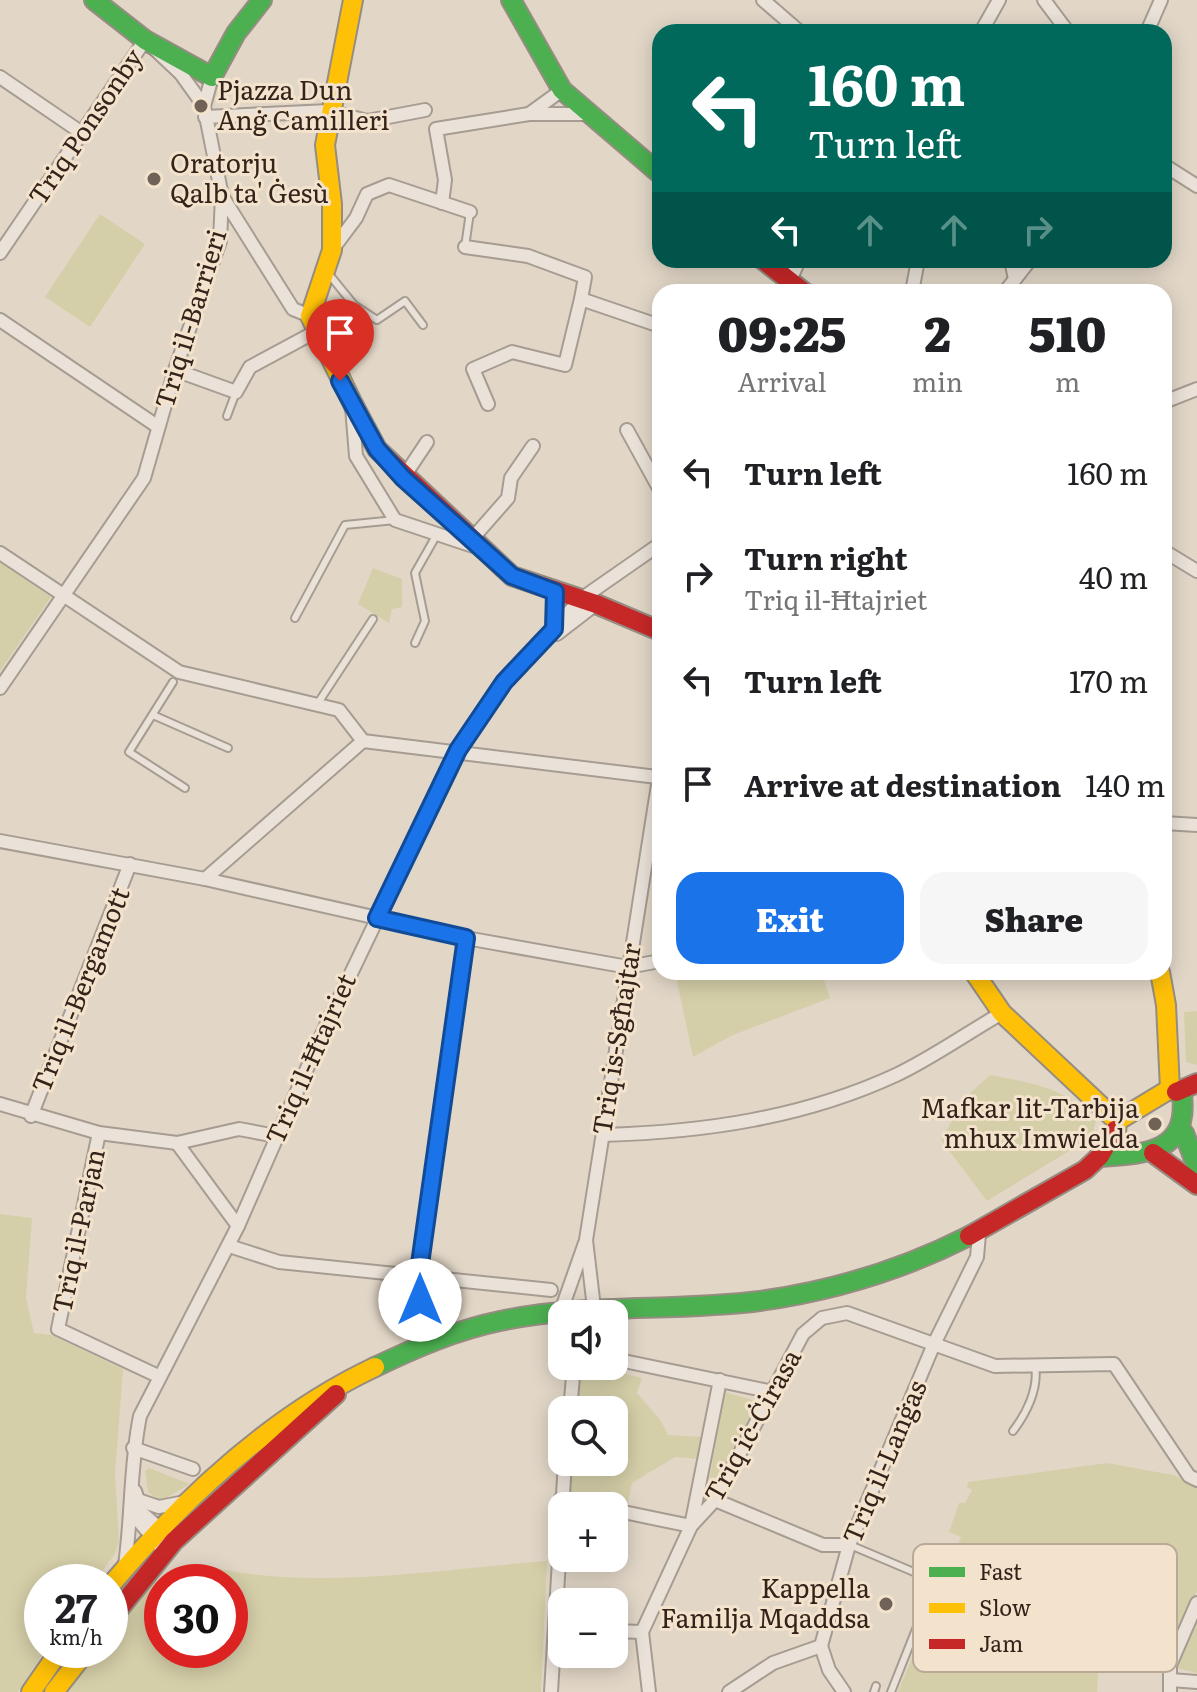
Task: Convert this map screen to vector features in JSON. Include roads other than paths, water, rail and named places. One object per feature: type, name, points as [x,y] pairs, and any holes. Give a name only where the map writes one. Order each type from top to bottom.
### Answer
[{"type":"street","points":[[94,0],[145,40],[181,74],[204,112]]},
{"type":"street","points":[[204,112],[212,77],[236,33],[262,0]]},
{"type":"street","points":[[332,250],[332,204],[325,145],[329,111],[353,0]]},
{"type":"street","points":[[511,0],[562,90],[652,167]]},
{"type":"street","points":[[763,0],[791,24]]},
{"type":"street","points":[[986,24],[999,0]]},
{"type":"street","points":[[1044,0],[1062,24]]},
{"type":"street","points":[[1150,24],[1161,0]]},
{"type":"street","points":[[145,40],[212,77]]},
{"type":"street","name":"Triq Ponsonby","points":[[0,253],[145,40]]},
{"type":"street","points":[[0,77],[82,133]]},
{"type":"street","points":[[529,114],[562,90]]},
{"type":"street","points":[[204,112],[329,111],[367,121],[425,110]]},
{"type":"street","name":"Triq il-Barrieri","points":[[0,688],[144,478],[157,426],[220,241],[222,196],[204,112]]},
{"type":"street","points":[[442,203],[445,180],[436,129],[529,114],[590,114]]},
{"type":"street","points":[[1172,170],[1197,186]]},
{"type":"street","points":[[175,370],[236,392],[250,367],[313,324],[332,250],[356,218],[367,194],[389,185],[470,212]]},
{"type":"street","points":[[222,196],[293,309],[313,324],[377,449],[403,478],[512,576],[652,628]]},
{"type":"street","points":[[465,247],[528,256],[585,277],[565,365],[512,352],[473,369],[488,404]]},
{"type":"street","points":[[771,268],[788,284]]},
{"type":"street","points":[[1013,268],[1015,279]]},
{"type":"street","points":[[1011,284],[1024,268]]},
{"type":"street","points":[[581,299],[652,323]]},
{"type":"street","points":[[0,320],[157,426]]},
{"type":"street","points":[[1172,399],[1197,389]]},
{"type":"street","points":[[352,405],[356,456],[395,520],[436,536],[476,544]]},
{"type":"street","points":[[627,430],[652,475]]},
{"type":"street","points":[[403,478],[427,442]]},
{"type":"street","points":[[476,544],[508,498],[511,478],[533,446]]},
{"type":"street","name":"Triq il-Ħtajriet","points":[[125,1564],[135,1503],[133,1448],[140,1416],[158,1376],[229,1246],[276,1136],[458,750],[504,682],[554,629],[652,550]]},
{"type":"street","points":[[0,553],[179,672],[339,710],[363,741]]},
{"type":"street","points":[[1172,556],[1197,571]]},
{"type":"street","points":[[554,629],[555,592]]},
{"type":"street","name":"Triq il-Ħtajriet","points":[[532,653],[588,602]]},
{"type":"street","points":[[205,879],[363,741],[652,773]]},
{"type":"street","name":"Triq is-Sgħajtar","points":[[579,1300],[652,813]]},
{"type":"street","points":[[1172,823],[1197,825]]},
{"type":"street","points":[[0,841],[205,879],[466,938],[628,967],[652,962]]},
{"type":"street","name":"Triq il-Bergamott","points":[[31,1116],[130,864]]},
{"type":"street","points":[[424,1344],[418,1278],[466,938]]},
{"type":"street","points":[[979,980],[1002,1013],[1116,1125],[1122,1146],[1133,1155]]},
{"type":"street","points":[[1161,980],[1173,1091]]},
{"type":"street","points":[[603,1135],[683,1133],[804,1111],[896,1075],[1002,1013]]},
{"type":"street","points":[[1099,1157],[1116,1125],[1173,1091],[1197,1083]]},
{"type":"street","points":[[1173,1091],[1182,1095],[1190,1117],[1197,1167]]},
{"type":"street","points":[[0,1104],[31,1116],[99,1133],[177,1143],[239,1129],[276,1136]]},
{"type":"street","points":[[628,1309],[723,1305],[819,1290],[948,1248],[979,1234],[1099,1157],[1153,1153],[1171,1145],[1190,1117]]},
{"type":"street","name":"Triq il-Parjan","points":[[99,1133],[58,1329],[158,1376]]},
{"type":"street","points":[[177,1143],[238,1226]]},
{"type":"street","points":[[1153,1153],[1197,1185]]},
{"type":"street","name":"Triq il-Lanġas","points":[[821,1646],[849,1545],[934,1344],[977,1257],[979,1234]]},
{"type":"street","points":[[579,1300],[586,1240]]},
{"type":"street","points":[[229,1246],[279,1262],[551,1290]]},
{"type":"street","name":"Triq iċ-Ċirasa","points":[[642,1632],[691,1526],[715,1500],[803,1334],[822,1318],[834,1314],[847,1313],[995,1366],[1114,1364],[1189,1476],[1197,1480]]},
{"type":"street","points":[[128,1595],[191,1501],[251,1448],[318,1396],[424,1344],[503,1320],[548,1315]]},
{"type":"street","points":[[628,1362],[773,1392]]},
{"type":"street","points":[[628,1513],[691,1526],[720,1380]]},
{"type":"street","points":[[128,1565],[166,1541],[349,1381]]},
{"type":"street","points":[[133,1448],[193,1469]]},
{"type":"street","points":[[715,1500],[823,1545],[849,1545]]},
{"type":"street","points":[[135,1503],[159,1507],[191,1501]]},
{"type":"street","name":"Triq il-Ħtajriet","points":[[135,1503],[166,1541]]},
{"type":"street","points":[[1177,1649],[1197,1603]]},
{"type":"street","points":[[628,1632],[642,1632],[649,1692]]},
{"type":"street","points":[[729,1692],[773,1663],[821,1646],[829,1670],[844,1692]]},
{"type":"street","points":[[31,1692],[48,1668]]},
{"type":"street","points":[[54,1692],[73,1668]]},
{"type":"street","points":[[551,1692],[554,1668]]},
{"type":"street","points":[[1170,1686],[1197,1682]]},
{"type":"lane","points":[[465,247],[470,212]]},
{"type":"lane","points":[[325,269],[354,305],[377,320],[405,301],[423,325]]},
{"type":"lane","points":[[227,416],[236,392]]},
{"type":"lane","points":[[295,618],[345,525],[395,520]]},
{"type":"lane","points":[[415,643],[425,621],[415,573],[436,536]]},
{"type":"lane","points":[[318,703],[373,619]]},
{"type":"lane","points":[[173,682],[129,752],[185,788]]},
{"type":"lane","points":[[153,715],[228,748]]},
{"type":"lane","points":[[1013,1431],[1026,1414],[1037,1374],[1035,1366]]},
{"type":"lane","points":[[849,1545],[913,1572]]},
{"type":"lane","points":[[891,1692],[913,1636]]},
{"type":"place","name":"Pjazza Dun Anġ Camilleri","points":[[201,106]]},
{"type":"place","name":"Oratorju Qalb ta' Ġesù","points":[[154,179]]},
{"type":"place","name":"Mafkar lit-Tarbija mhux Imwielda","points":[[1155,1124]]},
{"type":"place","name":"Kappella Familja Mqaddsa","points":[[886,1604]]}]
